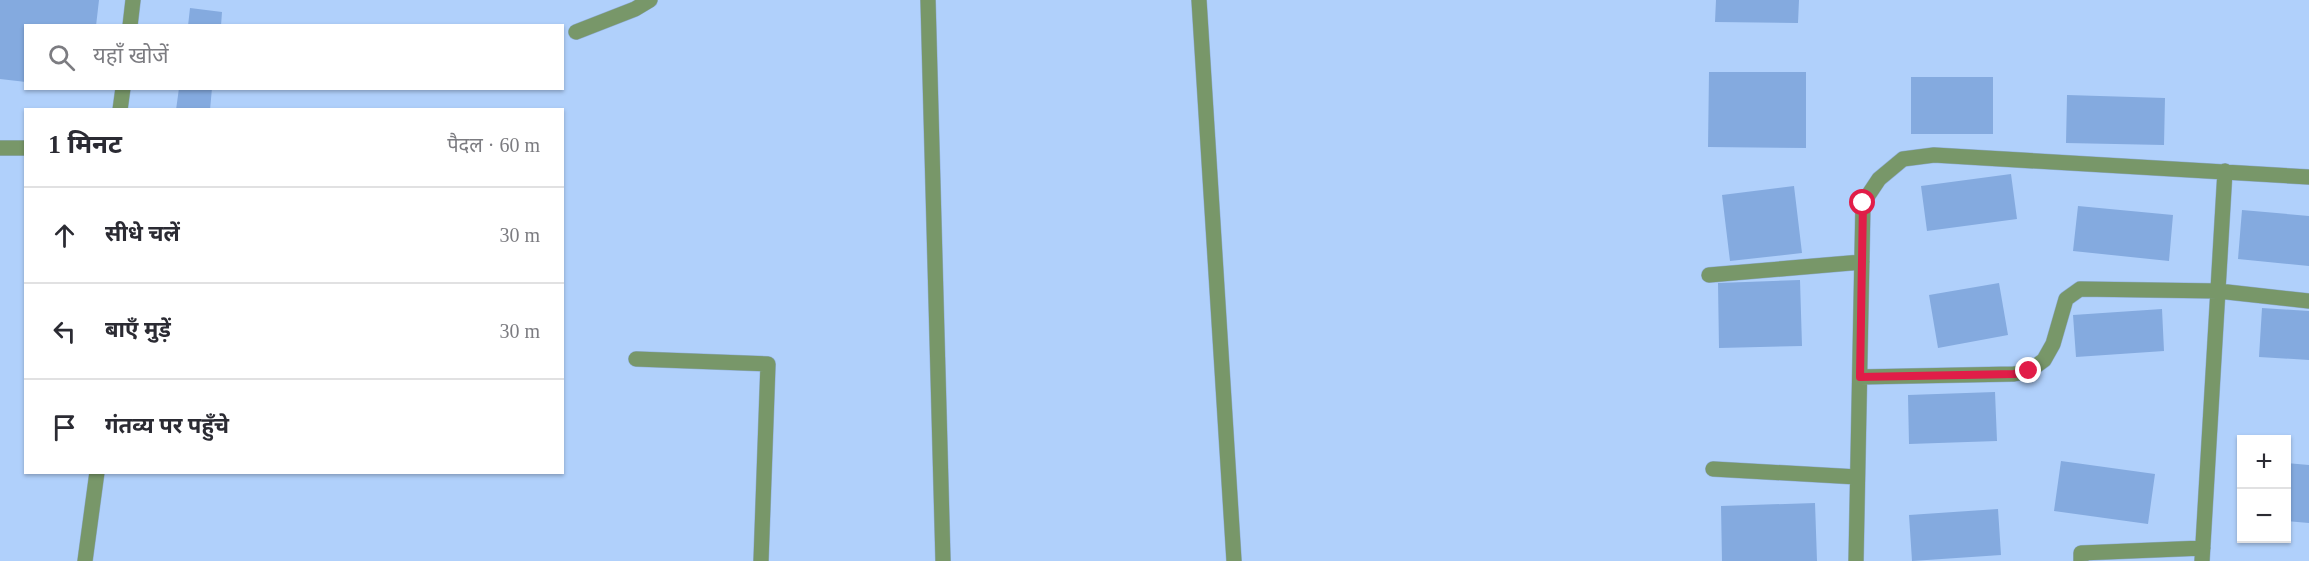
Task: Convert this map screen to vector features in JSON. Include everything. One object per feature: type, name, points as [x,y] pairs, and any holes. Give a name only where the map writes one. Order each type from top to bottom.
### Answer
[{"type":"street","points":[[130,24],[134,0]]},
{"type":"street","points":[[576,33],[635,9],[650,0]]},
{"type":"street","points":[[928,0],[943,561]]},
{"type":"street","points":[[1199,0],[1234,561]]},
{"type":"street","points":[[120,108],[123,90]]},
{"type":"street","points":[[0,148],[24,148]]},
{"type":"street","points":[[1856,561],[1863,203],[1879,179],[1903,159],[1934,155],[2309,177]]},
{"type":"street","points":[[2081,561],[2081,553],[2203,554],[2225,171]]},
{"type":"street","points":[[1709,275],[1862,261]]},
{"type":"street","points":[[1860,377],[2014,374],[2029,371],[2044,360],[2052,344],[2066,299],[2080,289],[2218,291],[2309,301]]},
{"type":"street","points":[[636,359],[768,364],[761,561]]},
{"type":"street","points":[[1713,469],[1857,477]]},
{"type":"street","points":[[85,561],[97,474]]},
{"type":"building","points":[[0,0],[99,0],[96,24],[24,24],[24,82],[0,79]]},
{"type":"building","points":[[1716,0],[1799,0],[1798,23],[1715,22]]},
{"type":"building","points":[[190,8],[222,12],[221,24],[188,24]]},
{"type":"building","points":[[1709,72],[1806,72],[1806,148],[1708,147]]},
{"type":"building","points":[[1911,77],[1993,77],[1993,134],[1911,134]]},
{"type":"building","points":[[179,90],[212,90],[210,108],[176,108]]},
{"type":"building","points":[[2067,95],[2165,98],[2164,145],[2066,143]]},
{"type":"building","points":[[2011,174],[2017,219],[1927,231],[1921,186]]},
{"type":"building","points":[[1794,186],[1802,253],[1730,261],[1722,195]]},
{"type":"building","points":[[2078,206],[2173,215],[2169,261],[2073,251]]},
{"type":"building","points":[[2242,210],[2309,216],[2309,266],[2238,259]]},
{"type":"building","points":[[1800,280],[1802,346],[1719,348],[1718,283]]},
{"type":"building","points":[[1999,283],[2008,335],[1938,348],[1929,295]]},
{"type":"building","points":[[2262,308],[2309,311],[2309,360],[2259,357]]},
{"type":"building","points":[[2162,309],[2164,351],[2076,357],[2073,315]]},
{"type":"building","points":[[1995,392],[1997,441],[1909,444],[1908,395]]},
{"type":"building","points":[[2061,461],[2155,474],[2148,524],[2054,511]]},
{"type":"building","points":[[2291,463],[2309,465],[2309,523],[2291,521]]},
{"type":"building","points":[[1815,503],[1817,561],[1722,561],[1721,506]]},
{"type":"building","points":[[1998,509],[2001,555],[1912,561],[1909,515]]},
{"type":"route","points":[[1863,203],[1860,377],[2014,374],[2029,371]]}]
